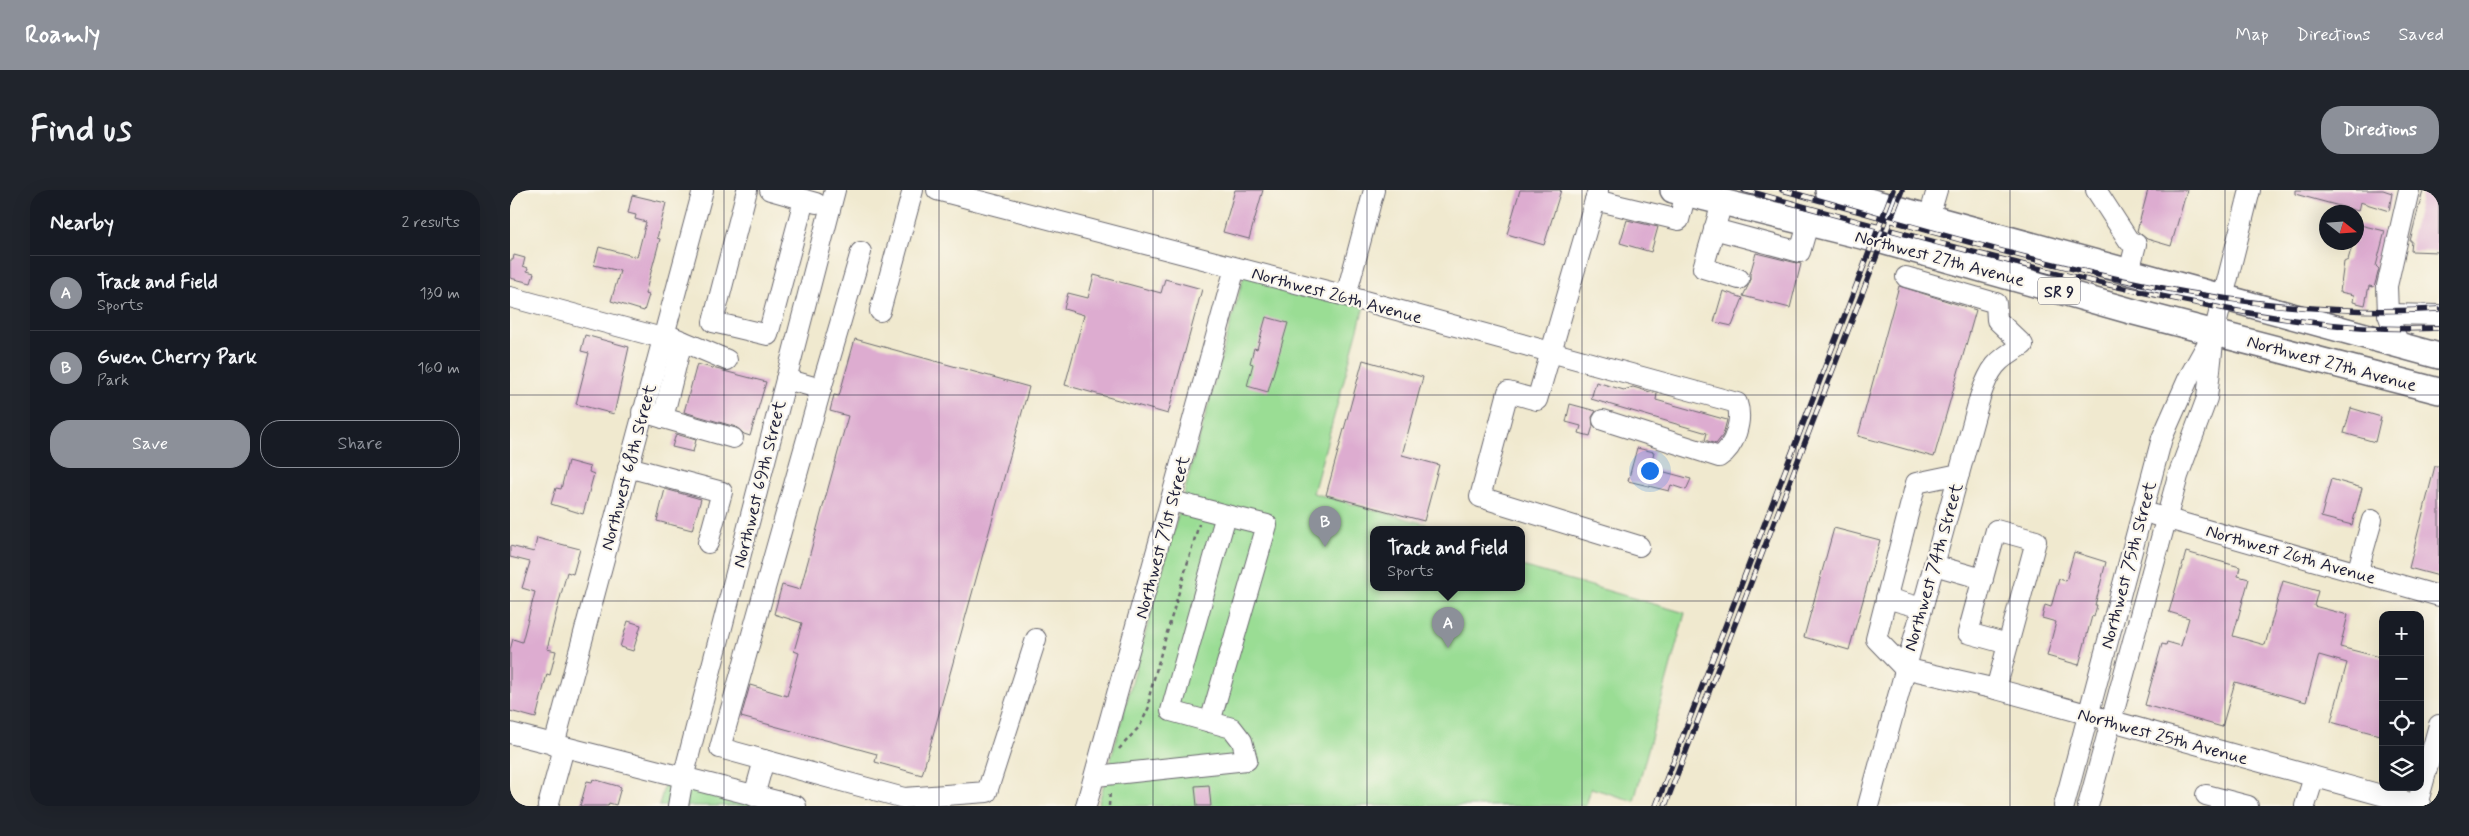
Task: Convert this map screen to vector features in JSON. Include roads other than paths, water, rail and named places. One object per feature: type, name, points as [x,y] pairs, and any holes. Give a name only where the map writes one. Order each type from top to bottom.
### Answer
[{"type":"main road","name":"Northwest 27th Avenue","points":[[1828,190],[1930,216],[2439,356]]},
{"type":"main road","name":"Northwest 27th Avenue","points":[[1688,192],[1722,203],[1952,260],[2214,333],[2439,391]]},
{"type":"street","name":"Northwest 68th Street","points":[[548,806],[559,746],[628,467],[642,412],[669,337],[703,190]]},
{"type":"street","points":[[747,190],[713,322],[768,335],[804,200]]},
{"type":"street","points":[[770,190],[804,200],[832,199]]},
{"type":"street","points":[[880,311],[913,190]]},
{"type":"street","name":"Northwest 26th Avenue","points":[[937,190],[1346,296],[1737,403],[1740,411],[1736,432],[1725,453],[1719,456],[1603,420]]},
{"type":"street","points":[[1346,296],[1374,190]]},
{"type":"street","points":[[1930,216],[1937,190]]},
{"type":"street","points":[[2096,190],[2129,241],[2136,244],[2130,272]]},
{"type":"street","name":"Northwest 75th Street","points":[[2088,806],[2178,476],[2207,398],[2214,333],[2250,190]]},
{"type":"street","points":[[2398,345],[2388,314],[2387,286],[2409,190]]},
{"type":"street","points":[[1639,546],[1480,497],[1508,392],[1537,400],[1596,195],[1679,220],[1688,192]]},
{"type":"street","name":"Northwest 69th Street","points":[[678,806],[683,778],[832,199]]},
{"type":"street","points":[[1722,203],[1703,268],[1739,279]]},
{"type":"street","points":[[1714,229],[1800,252],[1808,224]]},
{"type":"street","points":[[861,252],[720,748],[904,798],[987,792],[1036,639]]},
{"type":"street","name":"Northwest 71st Street","points":[[1086,806],[1103,776],[1172,501],[1235,268]]},
{"type":"street","name":"Northwest 74th Street","points":[[1868,806],[1904,668],[1980,397],[1990,371],[2003,356],[2023,345],[1998,320],[1996,303],[1906,277]]},
{"type":"street","points":[[510,296],[669,337],[727,360]]},
{"type":"street","points":[[2388,314],[2439,315]]},
{"type":"street","name":"Northwest 75th Street","points":[[2064,806],[2162,438],[2190,377],[2214,333]]},
{"type":"street","points":[[663,418],[669,337]]},
{"type":"street","points":[[786,379],[821,390]]},
{"type":"street","points":[[642,412],[733,438]]},
{"type":"street","points":[[628,467],[722,492],[708,543]]},
{"type":"street","points":[[1904,668],[1876,639],[1916,484],[1959,474]]},
{"type":"street","points":[[1172,501],[1267,525],[1210,722]]},
{"type":"street","name":"Northwest 26th Avenue","points":[[2143,512],[2439,596]]},
{"type":"street","points":[[1103,776],[1247,760],[1242,740],[1232,728],[1172,711],[1226,515]]},
{"type":"street","points":[[2357,573],[2372,520]]},
{"type":"street","points":[[1996,689],[2036,541],[1996,530],[1968,634],[2008,644]]},
{"type":"street","points":[[1934,565],[1983,578]]},
{"type":"street","points":[[1886,598],[1922,608]]},
{"type":"street","points":[[2116,610],[2140,616]]},
{"type":"street","name":"Northwest 25th Avenue","points":[[1904,668],[1996,689],[2088,716],[2419,805]]},
{"type":"street","points":[[2419,805],[2439,725]]},
{"type":"street","points":[[510,733],[796,806]]},
{"type":"street","points":[[754,796],[764,760]]},
{"type":"street","points":[[2305,806],[2314,777]]},
{"type":"street","points":[[2206,795],[2248,806]]},
{"type":"railway","points":[[1744,190],[2013,262],[2121,288],[2209,306],[2307,322],[2373,328],[2439,328]]},
{"type":"railway","points":[[1782,190],[2025,257],[2189,293],[2272,304],[2355,310],[2439,309]]},
{"type":"railway","points":[[1656,806],[1893,190]]},
{"type":"railway","points":[[1665,806],[1902,190]]},
{"type":"place","name":"Gwen Cherry Park","points":[[1325,547]]},
{"type":"place","name":"Track and Field","points":[[1448,648]]}]
